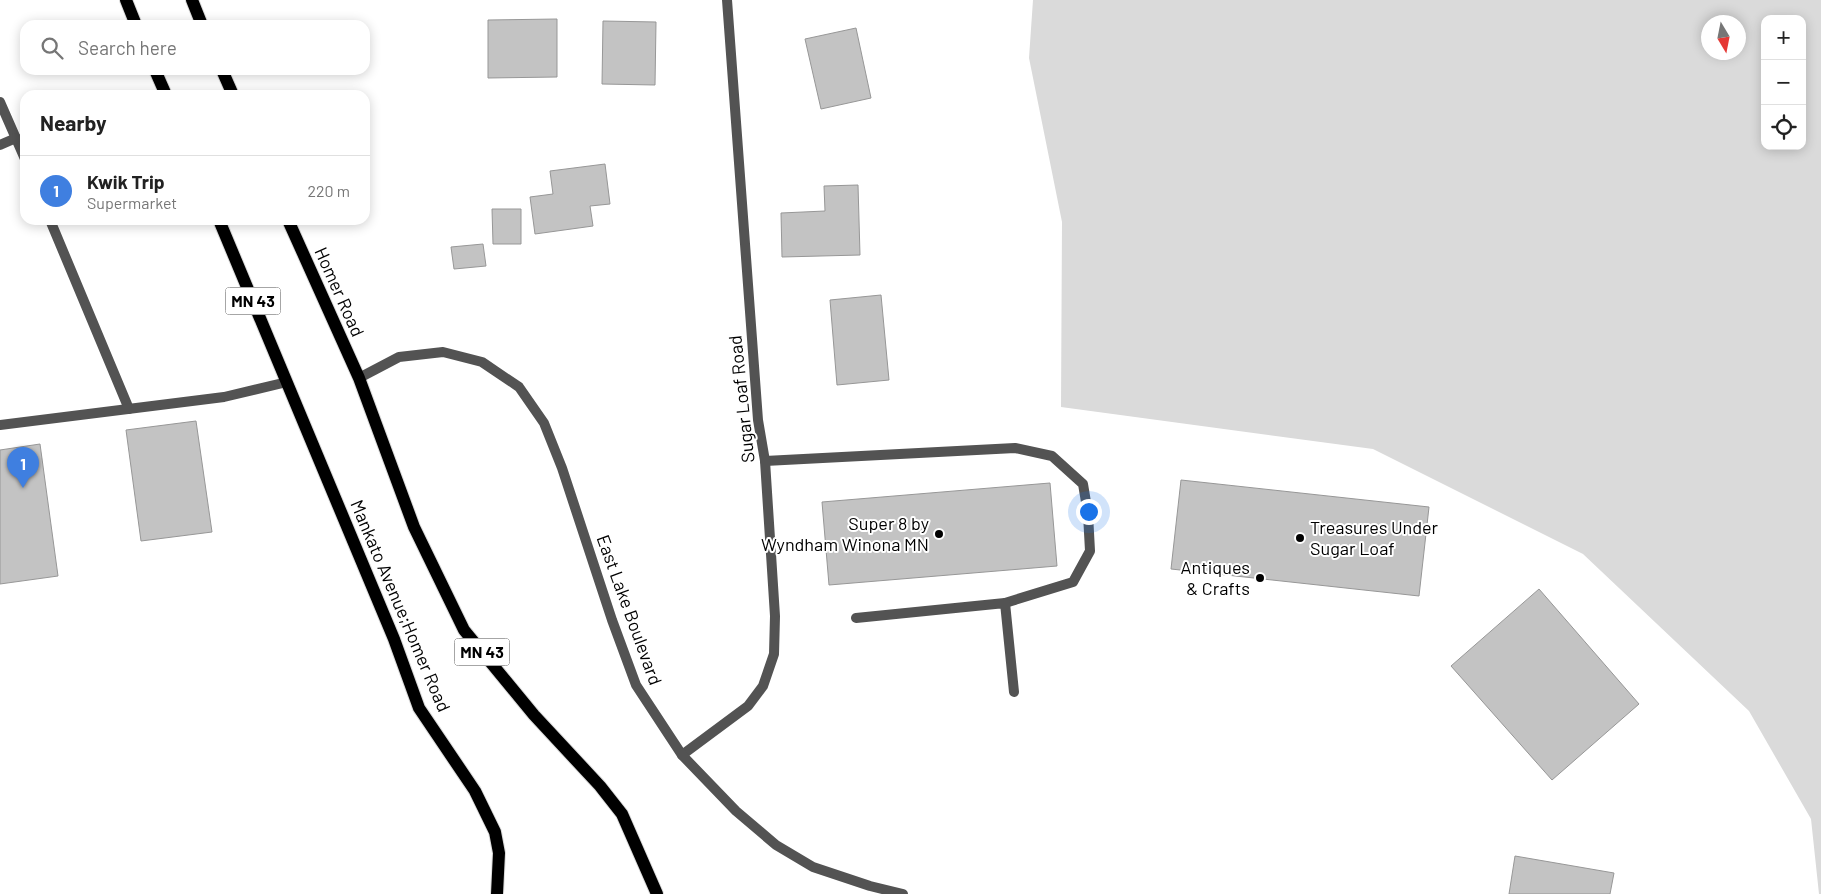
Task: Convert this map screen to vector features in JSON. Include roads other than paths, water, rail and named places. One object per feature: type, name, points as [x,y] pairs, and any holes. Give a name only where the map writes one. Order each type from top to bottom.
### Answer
[{"type":"main road","points":[[126,0],[134,20]]},
{"type":"main road","points":[[192,0],[200,20]]},
{"type":"main road","points":[[157,75],[164,90]]},
{"type":"main road","points":[[224,75],[231,90]]},
{"type":"main road","name":"MN 43","points":[[221,225],[287,382]]},
{"type":"main road","name":"Homer Road","points":[[290,225],[359,378]]},
{"type":"main road","name":"MN 43","points":[[359,378],[414,526],[464,630],[534,715],[600,786],[622,814],[658,894]]},
{"type":"main road","name":"Mankato Avenue;Homer Road","points":[[287,382],[394,640],[420,708],[474,791],[496,832],[500,852],[498,894]]},
{"type":"street","name":"Sugar Loaf Road","points":[[682,755],[748,706],[763,686],[774,654],[774,616],[765,461],[758,420],[727,0]]},
{"type":"street","points":[[0,102],[20,147]]},
{"type":"street","points":[[0,145],[16,138]]},
{"type":"street","points":[[52,225],[129,409]]},
{"type":"street","name":"East Lake Boulevard","points":[[359,378],[400,357],[443,352],[482,362],[519,387],[544,422],[562,468],[612,620],[636,685],[682,755],[736,811],[776,845],[813,867],[870,886],[903,894]]},
{"type":"street","points":[[0,425],[224,397],[287,382]]},
{"type":"street","points":[[765,461],[1015,448],[1052,456],[1082,484],[1088,514],[1090,551],[1073,582],[1005,603],[856,618]]},
{"type":"street","points":[[1005,603],[1014,692]]},
{"type":"place","name":"Kwik Trip","points":[[23,488]]},
{"type":"place","name":"Super 8 by Wyndham Winona MN","points":[[939,534]]},
{"type":"place","name":"Treasures Under Sugar Loaf","points":[[1300,538]]},
{"type":"place","name":"Antiques & Crafts","points":[[1260,578]]}]
